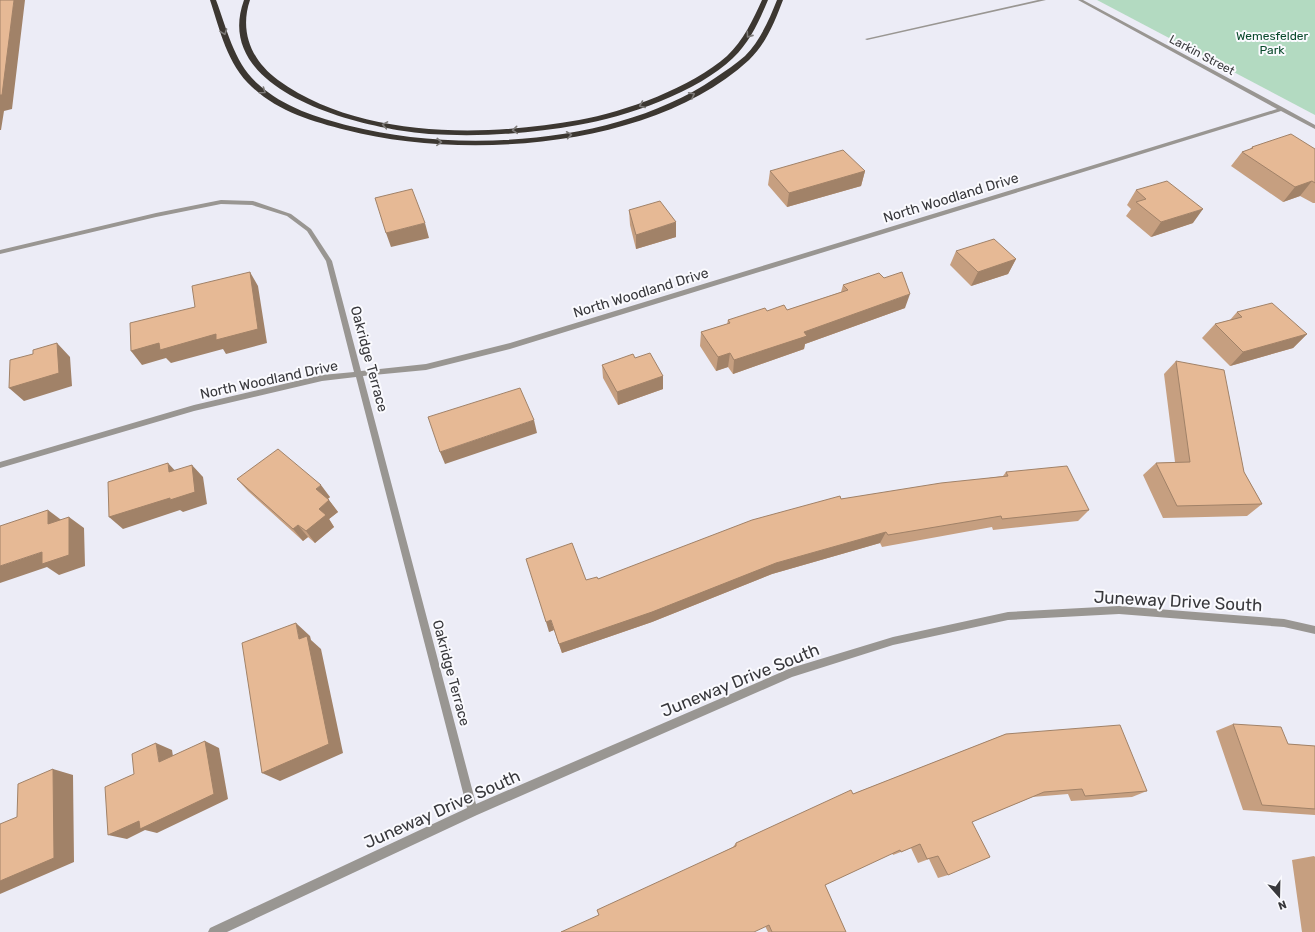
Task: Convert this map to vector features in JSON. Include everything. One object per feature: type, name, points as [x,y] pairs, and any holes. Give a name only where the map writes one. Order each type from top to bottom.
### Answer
[{"type":"highway","points":[[213,0],[236,64],[254,86],[284,106],[306,116],[355,132],[406,140],[465,143],[520,141],[577,134],[612,126],[671,107],[712,84],[747,58],[764,37],[780,0]]},
{"type":"highway","points":[[247,0],[244,7],[241,26],[247,50],[259,68],[278,84],[314,105],[347,117],[386,126],[434,131],[497,132],[565,125],[592,119],[637,107],[671,93],[713,71],[734,54],[751,33],[765,0]]},
{"type":"street","points":[[866,39],[1044,0]]},
{"type":"street","name":"Larkin Street","points":[[1080,0],[1315,127]]},
{"type":"street","name":"North Woodland Drive","points":[[0,465],[194,408],[322,378],[426,367],[510,346],[1282,109]]},
{"type":"street","name":"Oakridge Terrace","points":[[0,252],[156,215],[221,202],[253,203],[289,215],[309,230],[329,261],[360,374],[473,811]]},
{"type":"street","name":"Juneway Drive South","points":[[214,932],[473,811],[791,673],[893,641],[1008,616],[1119,610],[1284,623],[1315,630]]},
{"type":"green space","name":"Wemesfelder Park","points":[[1097,0],[1315,0],[1315,115]]},
{"type":"building","points":[[0,0],[14,0],[2,95],[0,95]]},
{"type":"building","points":[[1291,134],[1315,149],[1315,183],[1312,181],[1295,187],[1242,152],[1253,148],[1252,147]]},
{"type":"building","points":[[843,150],[865,171],[789,193],[770,171]]},
{"type":"building","points":[[1167,181],[1203,209],[1161,222],[1136,202],[1146,199],[1136,190]]},
{"type":"building","points":[[412,189],[425,223],[386,233],[375,198]]},
{"type":"building","points":[[660,201],[676,222],[636,235],[629,210]]},
{"type":"building","points":[[994,239],[1016,259],[978,272],[956,251]]},
{"type":"building","points":[[250,272],[258,329],[216,340],[216,334],[160,350],[159,343],[131,351],[130,323],[195,307],[192,286]]},
{"type":"building","points":[[902,272],[910,294],[804,332],[807,336],[734,360],[730,353],[718,357],[701,332],[730,323],[728,320],[765,308],[767,311],[784,305],[787,310],[848,290],[843,285],[879,273],[884,278]]},
{"type":"building","points":[[1272,303],[1307,334],[1243,352],[1215,324],[1242,317],[1237,312]]},
{"type":"building","points":[[57,343],[59,373],[9,388],[10,360],[33,354],[33,350]]},
{"type":"building","points":[[650,353],[663,376],[617,392],[602,365],[633,354],[635,358]]},
{"type":"building","points":[[1176,361],[1224,370],[1244,472],[1262,504],[1177,506],[1156,463],[1190,462]]},
{"type":"building","points":[[520,388],[534,420],[440,452],[428,417]]},
{"type":"building","points":[[278,449],[321,485],[316,489],[329,500],[319,509],[326,515],[306,531],[298,525],[293,529],[237,479]]},
{"type":"building","points":[[168,463],[169,472],[192,465],[195,492],[170,500],[170,498],[109,517],[108,482]]},
{"type":"building","points":[[1067,466],[1089,510],[1002,519],[1001,516],[888,535],[886,532],[776,563],[652,612],[559,644],[551,620],[546,622],[526,559],[572,543],[586,580],[597,577],[598,579],[752,520],[840,496],[841,499],[941,483],[1008,476],[1006,472]]},
{"type":"building","points":[[48,510],[48,524],[69,517],[69,555],[42,564],[42,552],[0,566],[0,526]]},
{"type":"building","points":[[296,623],[299,639],[307,636],[329,744],[262,773],[242,643]]},
{"type":"building","points":[[1233,724],[1281,727],[1288,744],[1315,746],[1315,809],[1262,805]]},
{"type":"building","points":[[1120,725],[1147,791],[1085,796],[1082,789],[1044,792],[972,822],[990,857],[948,875],[938,856],[927,859],[920,844],[901,852],[900,850],[825,885],[846,932],[772,932],[769,925],[754,932],[561,932],[599,915],[597,910],[736,846],[736,843],[851,790],[853,794],[1006,734]]},
{"type":"building","points":[[205,741],[214,794],[140,829],[139,821],[108,835],[105,787],[134,774],[132,754],[156,743],[159,762]]},
{"type":"building","points":[[53,769],[54,858],[0,881],[0,824],[17,817],[18,784]]}]
